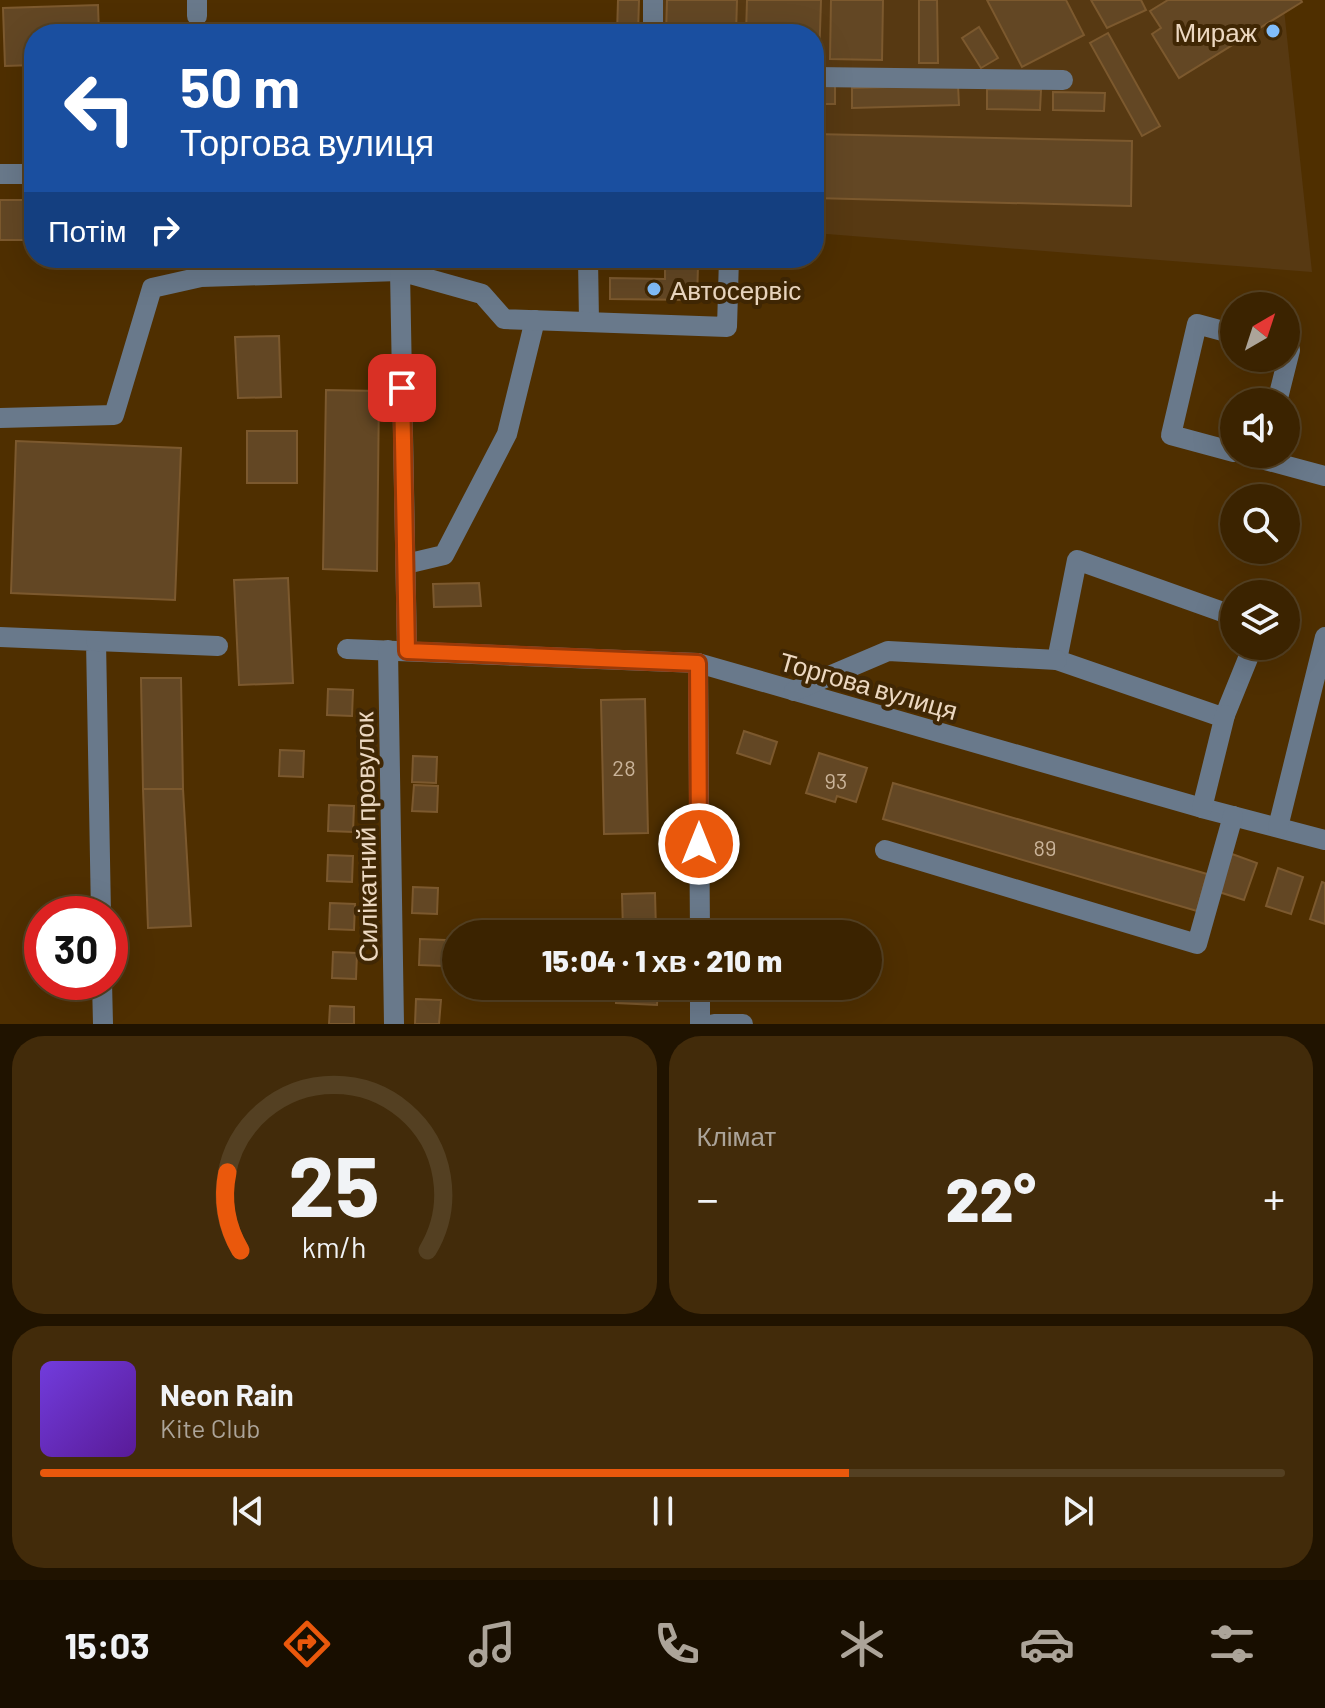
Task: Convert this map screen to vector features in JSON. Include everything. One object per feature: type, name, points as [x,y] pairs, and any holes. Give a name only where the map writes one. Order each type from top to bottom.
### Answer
[{"type":"street","points":[[653,0],[653,24]]},
{"type":"street","points":[[824,77],[1063,80]]},
{"type":"street","points":[[0,174],[24,174]]},
{"type":"street","points":[[588,268],[589,322]]},
{"type":"street","points":[[0,418],[114,415],[152,288],[201,277],[400,271],[482,294],[504,319],[727,327],[729,268]]},
{"type":"street","name":"Силікатний провулок","points":[[394,1024],[398,650],[406,564],[400,271]]},
{"type":"street","points":[[406,564],[444,555],[507,434],[535,320]]},
{"type":"street","points":[[1220,330],[1197,324],[1171,435],[1220,448]]},
{"type":"street","points":[[1300,468],[1325,476]]},
{"type":"street","points":[[1057,660],[1077,560],[1220,611]]},
{"type":"street","points":[[0,637],[218,646]]},
{"type":"street","points":[[1278,827],[1325,637]]},
{"type":"street","points":[[96,641],[101,896]]},
{"type":"street","name":"Торгова вулиця","points":[[347,649],[698,663],[1202,808],[1325,840]]},
{"type":"street","points":[[794,691],[888,651],[1057,660],[1216,715],[1225,715]]},
{"type":"street","points":[[1202,808],[1225,715],[1247,660]]},
{"type":"street","points":[[698,663],[700,920]]},
{"type":"street","points":[[885,850],[1197,944],[1233,816]]},
{"type":"street","points":[[102,1000],[103,1024]]},
{"type":"street","points":[[700,1000],[700,1024]]},
{"type":"street","points":[[714,1024],[743,1024]]},
{"type":"shaded area","points":[[646,0],[1283,0],[1312,272],[824,234],[824,24],[646,24]]},
{"type":"building","points":[[618,0],[639,0],[638,24],[617,24]]},
{"type":"building","points":[[667,0],[737,0],[736,24],[666,24]]},
{"type":"building","points":[[747,0],[821,0],[820,24],[746,24]]},
{"type":"building","points":[[831,0],[883,0],[882,60],[830,59]]},
{"type":"building","points":[[919,0],[937,0],[938,63],[919,63]]},
{"type":"building","points":[[987,0],[1066,0],[1084,35],[1022,67]]},
{"type":"building","points":[[1091,0],[1141,0],[1146,10],[1107,28]]},
{"type":"building","points":[[1168,0],[1302,2],[1179,78],[1152,34],[1161,28],[1150,11]]},
{"type":"building","points":[[98,5],[99,24],[24,24],[24,65],[5,66],[3,8]]},
{"type":"building","points":[[979,27],[998,58],[981,68],[962,38]]},
{"type":"building","points":[[1108,33],[1160,126],[1142,136],[1090,43]]},
{"type":"building","points":[[958,85],[959,105],[852,108],[852,88]]},
{"type":"building","points":[[824,86],[835,86],[835,104],[824,104]]},
{"type":"building","points":[[987,89],[1041,90],[1040,110],[987,109]]},
{"type":"building","points":[[1053,92],[1105,93],[1104,111],[1053,110]]},
{"type":"building","points":[[824,134],[1132,141],[1131,206],[824,198]]},
{"type":"building","points":[[0,200],[24,200],[24,240],[0,240]]},
{"type":"building","name":"Автосервіс","points":[[665,268],[698,268],[697,300],[610,299],[610,278],[665,279]]},
{"type":"building","points":[[279,336],[281,397],[238,398],[235,337]]},
{"type":"building","points":[[326,390],[379,391],[377,571],[323,569]]},
{"type":"building","points":[[247,431],[297,431],[297,483],[247,483]]},
{"type":"building","points":[[16,441],[181,448],[175,600],[11,593]]},
{"type":"building","points":[[288,578],[293,683],[239,685],[234,580]]},
{"type":"building","points":[[479,583],[481,606],[434,607],[433,584]]},
{"type":"building","points":[[141,678],[181,678],[183,789],[143,789]]},
{"type":"building","points":[[328,689],[353,690],[352,716],[327,715]]},
{"type":"building","points":[[645,699],[648,833],[604,834],[601,700]]},
{"type":"building","points":[[744,731],[777,742],[770,764],[737,753]]},
{"type":"building","points":[[280,750],[304,751],[303,777],[279,776]]},
{"type":"building","points":[[819,753],[867,768],[856,802],[837,796],[835,802],[806,793]]},
{"type":"building","points":[[413,756],[437,757],[436,783],[412,782]]},
{"type":"building","points":[[893,783],[1207,874],[1197,911],[883,819]]},
{"type":"building","points":[[414,785],[438,786],[437,812],[412,811]]},
{"type":"building","points":[[143,789],[183,789],[191,926],[148,928]]},
{"type":"building","points":[[329,805],[354,806],[353,832],[328,831]]},
{"type":"building","points":[[1232,854],[1257,863],[1244,900],[1219,892]]},
{"type":"building","points":[[328,855],[353,856],[352,882],[327,881]]},
{"type":"building","points":[[1278,868],[1303,877],[1291,914],[1266,906]]},
{"type":"building","points":[[1322,882],[1325,883],[1325,924],[1310,919]]},
{"type":"building","points":[[413,887],[438,888],[437,914],[412,913]]},
{"type":"building","points":[[655,893],[656,920],[623,920],[622,894]]},
{"type":"building","points":[[330,903],[355,904],[354,930],[329,929]]},
{"type":"building","points":[[420,939],[442,940],[442,966],[419,965]]},
{"type":"building","points":[[333,952],[357,953],[356,979],[332,978]]},
{"type":"building","points":[[416,999],[441,1000],[439,1024],[415,1024]]},
{"type":"building","points":[[616,1000],[657,1000],[657,1005],[616,1003]]},
{"type":"building","points":[[330,1006],[354,1007],[354,1024],[329,1024]]},
{"type":"place","name":"Мираж","points":[[1273,31]]},
{"type":"place","name":"Автосервіс","points":[[654,289]]},
{"type":"route","points":[[402,388],[407,651],[698,663],[699,844]]}]
